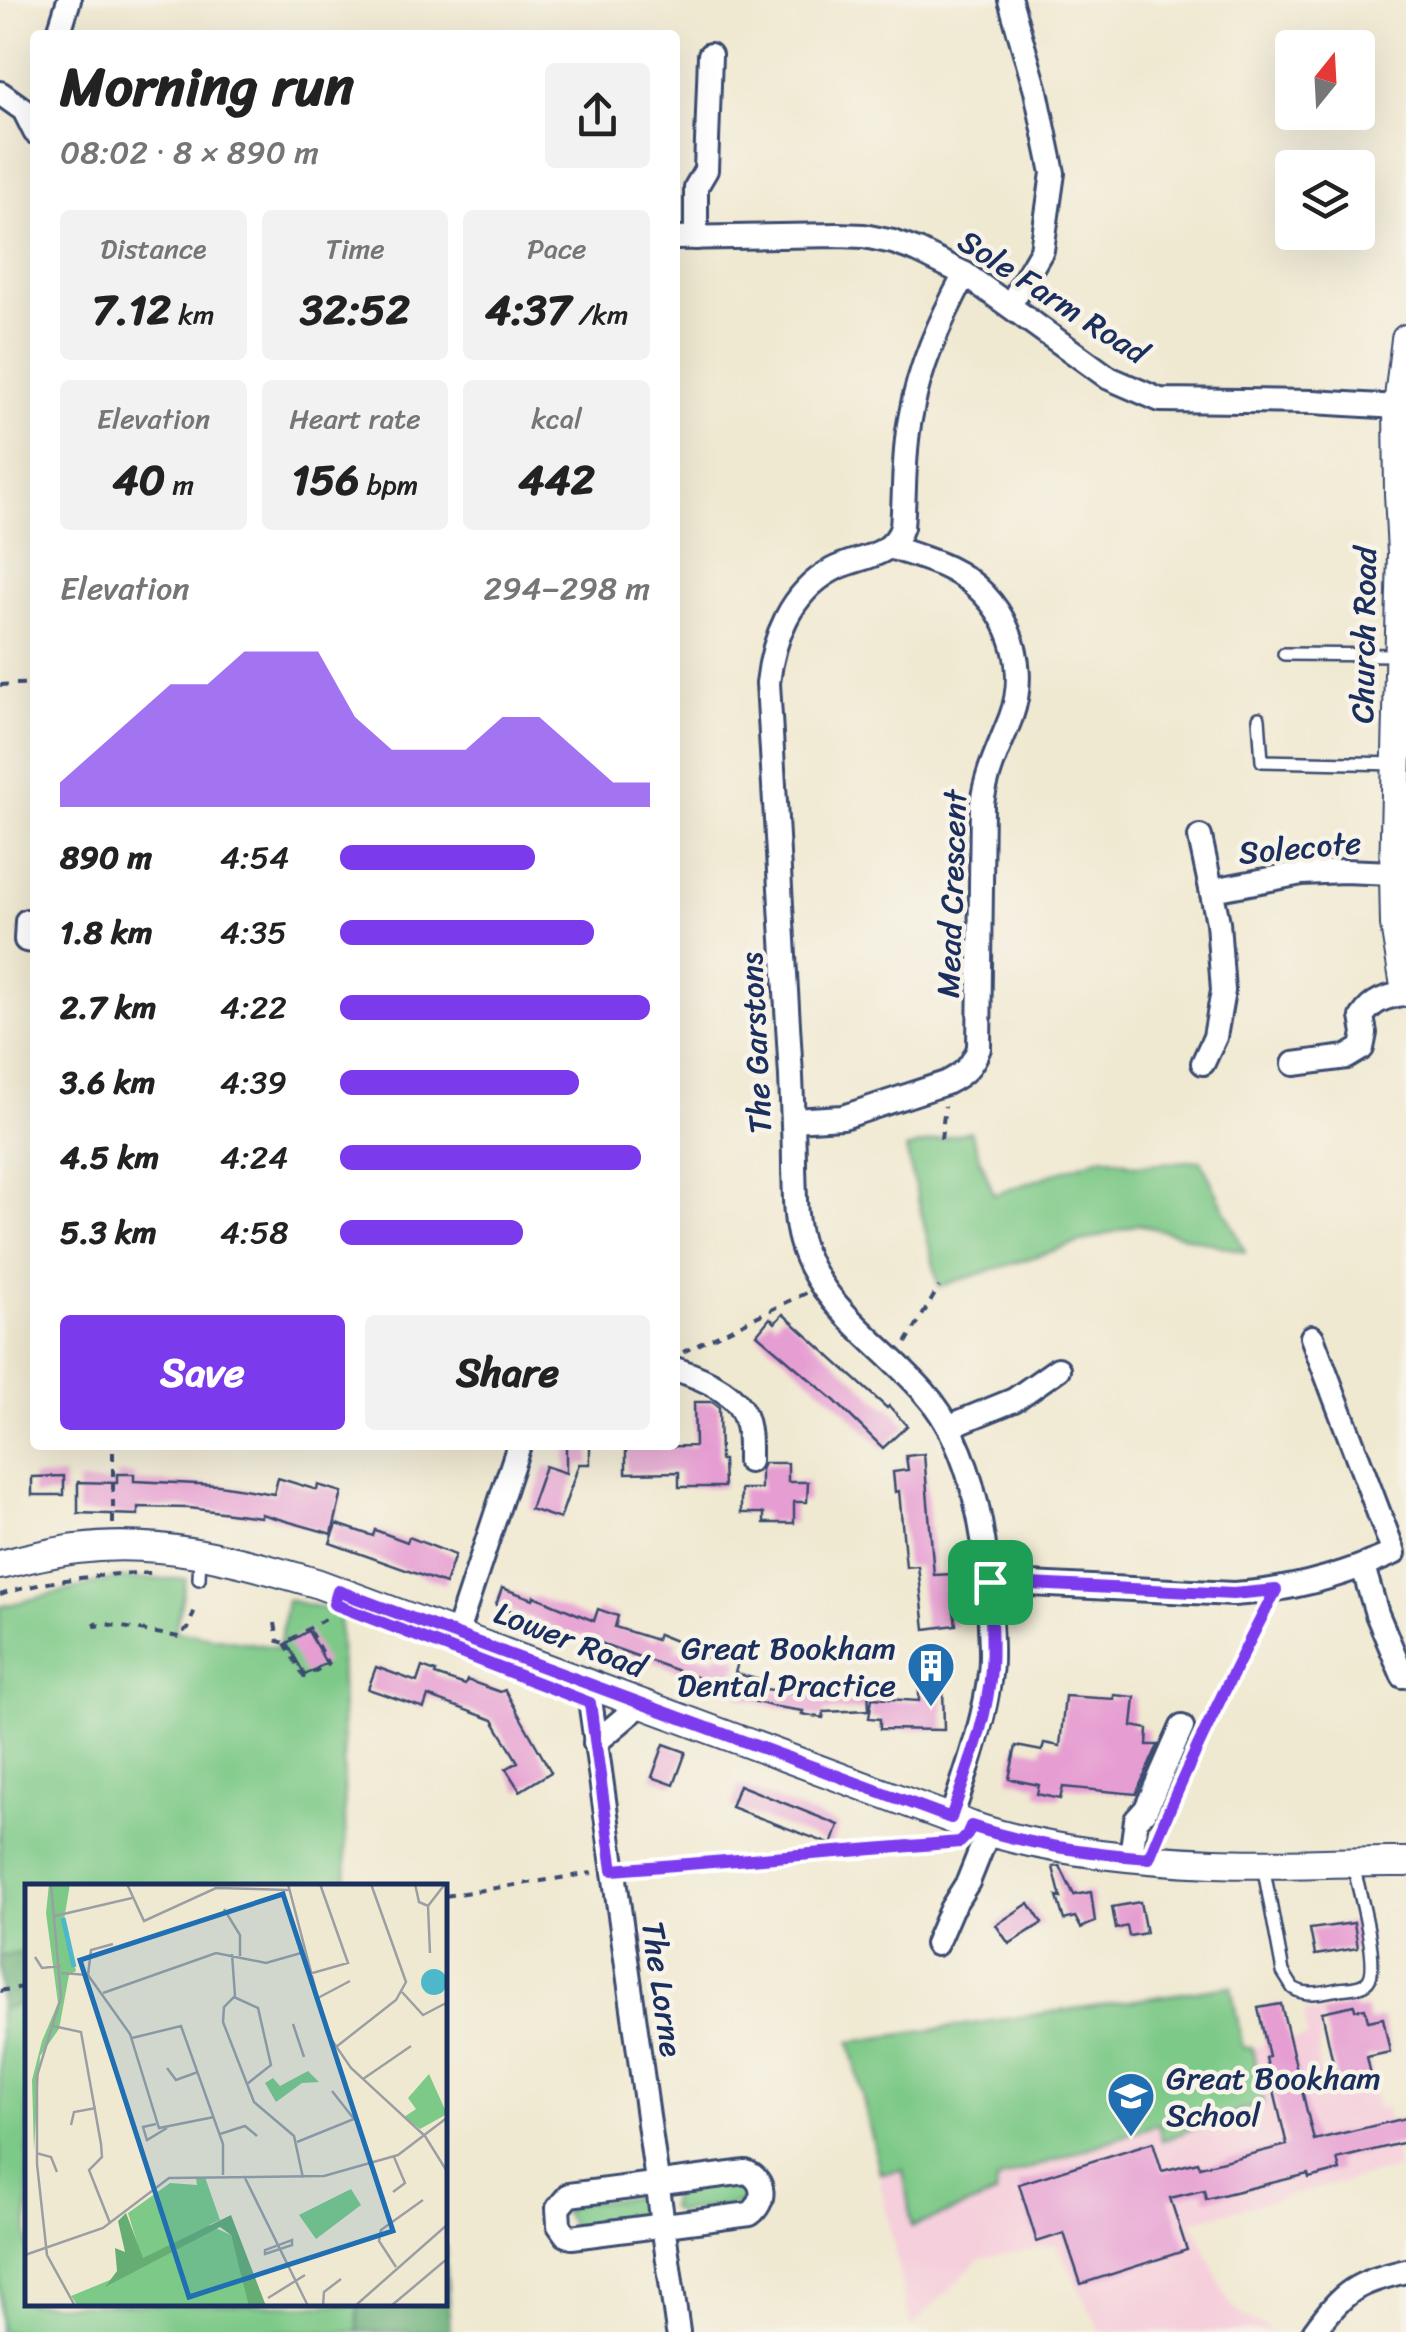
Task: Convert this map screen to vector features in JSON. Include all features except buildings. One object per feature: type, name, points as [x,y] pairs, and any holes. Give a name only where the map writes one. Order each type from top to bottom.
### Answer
[{"type":"street","points":[[60,30],[69,0]]},
{"type":"street","points":[[1010,0],[1036,90],[1053,173],[1042,250],[1010,305]]},
{"type":"street","points":[[685,238],[696,187],[706,170],[710,56]]},
{"type":"street","points":[[0,94],[30,113]]},
{"type":"street","name":"Sole Farm Road","points":[[685,238],[812,234],[864,236],[893,242],[964,274],[1109,378],[1160,400],[1313,402],[1398,408]]},
{"type":"street","points":[[890,547],[902,527],[909,423],[916,387],[927,352],[964,274]]},
{"type":"street","name":"Church Road","points":[[1406,339],[1398,408],[1404,553],[1402,724],[1394,874],[1394,925],[1406,993]]},
{"type":"street","name":"Mead Crescent","points":[[890,547],[950,568],[989,598],[1004,618],[1018,666],[1012,714],[988,770],[982,804],[979,1048],[962,1075],[948,1082]]},
{"type":"street","name":"The Garstons","points":[[890,547],[828,572],[807,589],[778,634],[768,683],[797,1225],[806,1256],[839,1308],[896,1362],[938,1407],[950,1426],[980,1518],[990,1582],[991,1668],[980,1728],[968,1882],[936,1944]]},
{"type":"street","name":"Solecote","points":[[1200,837],[1212,890],[1223,991],[1214,1037],[1203,1063]]},
{"type":"street","name":"Solecote","points":[[1212,890],[1302,873],[1394,874]]},
{"type":"street","points":[[1294,1064],[1347,1057],[1362,1048],[1366,1033],[1362,1018],[1369,1006],[1382,998],[1406,993]]},
{"type":"street","points":[[793,1120],[844,1116],[948,1082]]},
{"type":"street","points":[[990,1582],[1233,1594],[1321,1582],[1400,1551],[1312,1337]]},
{"type":"street","points":[[680,1365],[731,1397],[742,1409],[748,1428],[750,1462]]},
{"type":"street","points":[[950,1426],[1014,1400],[1058,1369]]},
{"type":"street","points":[[456,1634],[517,1450]]},
{"type":"street","name":"Lower Road","points":[[0,1565],[77,1549],[114,1546],[199,1568],[251,1564],[338,1591],[970,1825],[1049,1846],[1215,1864],[1406,1862]]},
{"type":"street","points":[[1363,1567],[1376,1614],[1405,1679]]},
{"type":"street","name":"The Lorne","points":[[588,1685],[678,2332]]},
{"type":"street","points":[[595,1742],[641,1704]]},
{"type":"street","points":[[1140,1857],[1136,1820],[1146,1808],[1182,1726]]},
{"type":"street","points":[[746,2172],[757,2178],[762,2202],[750,2214],[662,2226],[566,2236],[557,2217],[558,2208],[569,2195],[746,2172]]},
{"type":"street","points":[[1314,2332],[1336,2301],[1369,2280],[1406,2271]]},
{"type":"lane","points":[[1284,654],[1400,655]]},
{"type":"lane","points":[[1259,718],[1262,761],[1400,781]]},
{"type":"lane","points":[[1263,1862],[1284,1972],[1293,1988],[1309,1994],[1356,1987],[1371,1978],[1374,1960],[1352,1861]]},
{"type":"path","points":[[0,684],[30,684]]},
{"type":"path","points":[[941,1139],[948,1082]]},
{"type":"path","points":[[680,1360],[822,1284]]},
{"type":"path","points":[[896,1362],[938,1286]]},
{"type":"path","points":[[113,1450],[113,1531]]},
{"type":"path","points":[[0,1595],[132,1572],[199,1568]]},
{"type":"path","points":[[1196,1748],[1276,1590]]},
{"type":"path","points":[[275,1623],[278,1641],[285,1643],[328,1617],[338,1591]]},
{"type":"path","points":[[95,1622],[96,1626],[106,1624],[178,1637],[188,1629],[194,1609]]},
{"type":"path","points":[[285,1643],[304,1677],[328,1664],[309,1630]]},
{"type":"path","points":[[1140,1857],[1168,1810]]},
{"type":"path","points":[[448,1896],[613,1870],[960,1842],[970,1825]]},
{"type":"path","points":[[0,1991],[25,1987]]},
{"type":"shaded area","name":"Great Bookham School","points":[[1231,1986],[1244,2049],[1307,2037],[1305,2012],[1322,2012],[1318,2069],[1322,2090],[1372,2079],[1377,2109],[1386,2108],[1397,2168],[1192,2221],[1229,2302],[1241,2315],[1274,2332],[1101,2332],[1056,2244],[980,2259],[911,2327],[850,2042]]},
{"type":"green space","points":[[970,1131],[994,1195],[1104,1156],[1136,1165],[1201,1160],[1245,1252],[1138,1224],[939,1287],[906,1149]]},
{"type":"green space","points":[[113,1579],[186,1579],[175,1631],[279,1648],[287,1600],[339,1612],[347,1884],[25,1884],[25,2307],[358,2307],[358,2332],[0,2332],[0,1607]]},
{"type":"green space","points":[[25,1952],[25,2003],[0,2009],[0,1957]]},
{"type":"green space","points":[[1231,1986],[1243,2048],[1252,2047],[1263,2104],[1162,2141],[1158,2124],[1003,2178],[997,2182],[996,2195],[912,2227],[903,2170],[880,2173],[850,2042]]},
{"type":"green space","points":[[737,2181],[749,2190],[746,2203],[676,2212],[670,2208],[675,2188]]},
{"type":"green space","points":[[649,2196],[652,2211],[648,2219],[573,2229],[563,2212],[574,2203]]},
{"type":"green space","points":[[448,2297],[450,2332],[358,2332],[358,2307],[448,2307]]},
{"type":"place","name":"Great Bookham Dental Practice","points":[[931,1708]]},
{"type":"place","name":"Great Bookham School","points":[[1131,2138]]},
{"type":"route","points":[[990,1582],[1233,1594],[1276,1590],[1217,1702],[1149,1858],[1049,1846],[971,1826],[960,1842],[613,1870],[590,1703],[334,1604],[338,1591],[951,1818],[980,1728],[991,1668],[990,1582]]}]
